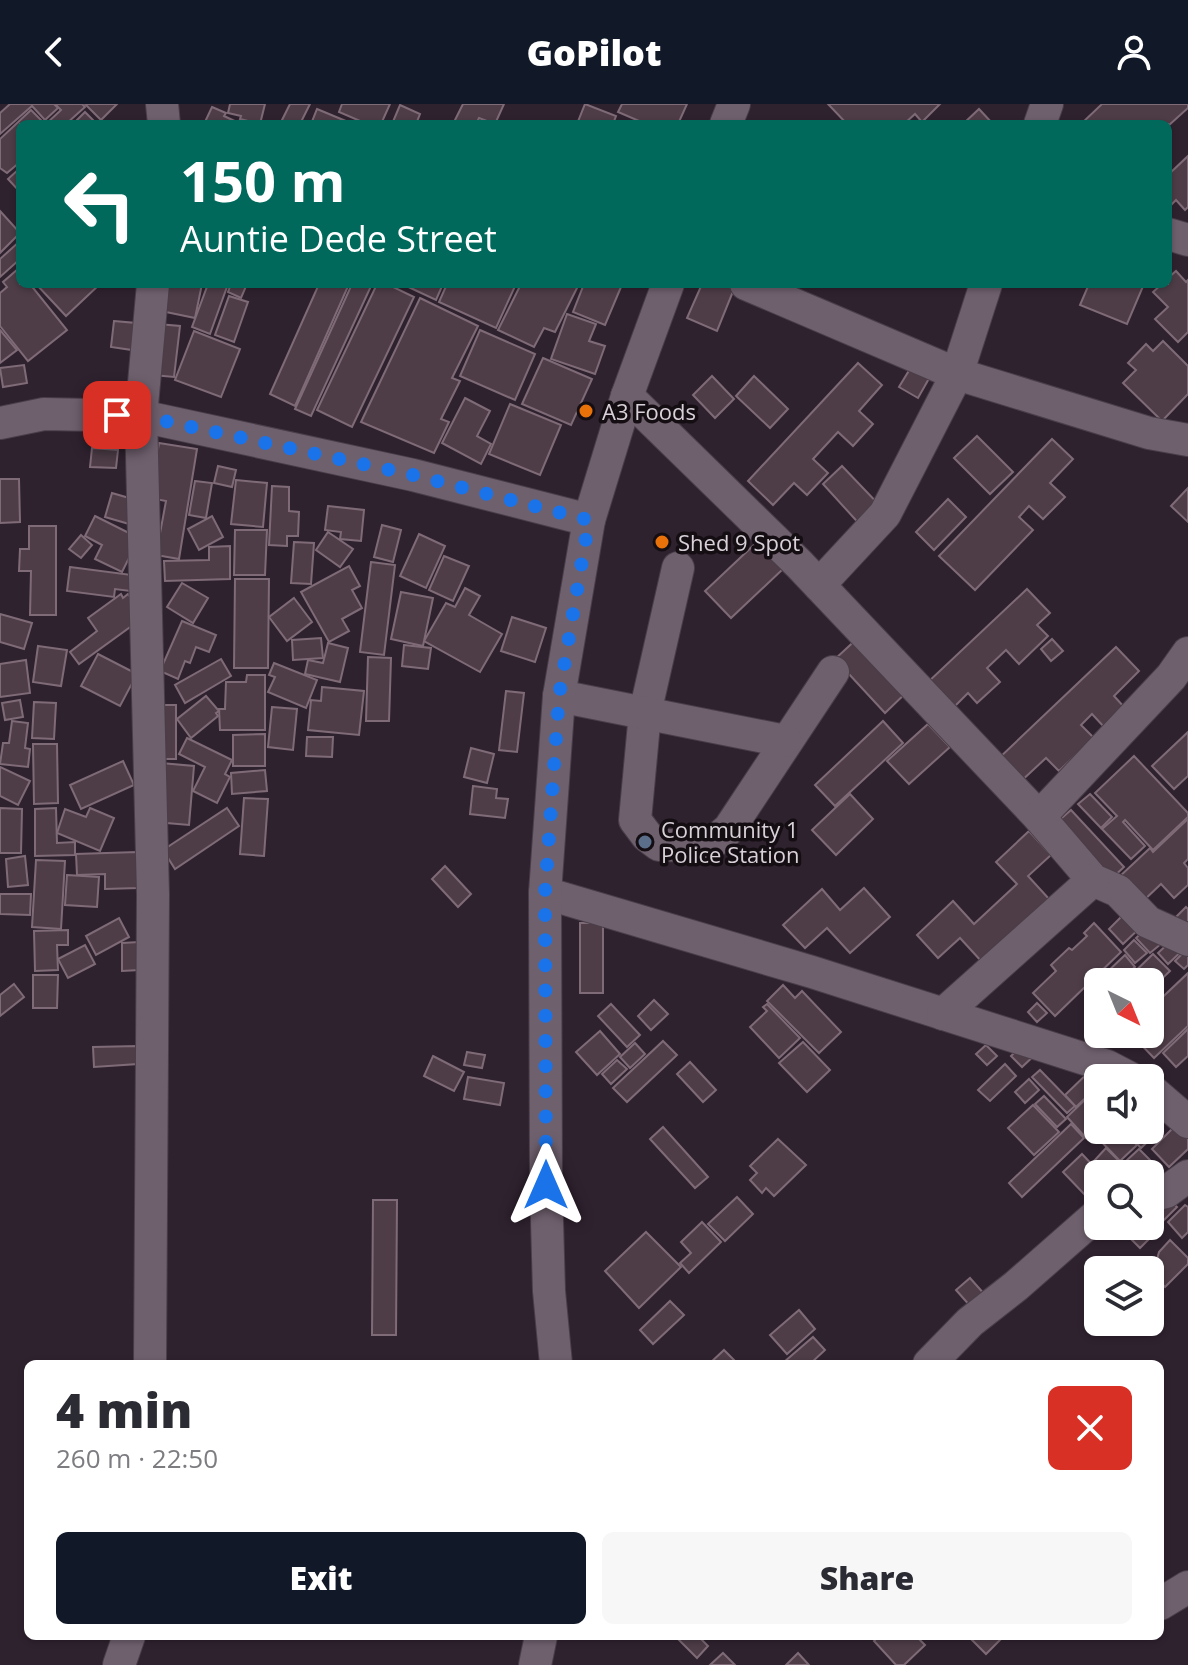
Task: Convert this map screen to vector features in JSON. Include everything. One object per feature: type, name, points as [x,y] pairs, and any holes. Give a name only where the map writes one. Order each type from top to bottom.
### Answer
[{"type":"street","points":[[150,1360],[153,895],[141,416],[153,288]]},
{"type":"street","points":[[556,1360],[549,1291],[546,1185],[545,893],[559,696],[589,520],[627,396],[667,288]]},
{"type":"street","points":[[755,288],[957,374],[1149,433],[1188,440]]},
{"type":"street","points":[[819,585],[885,514],[957,374],[985,288]]},
{"type":"street","points":[[627,396],[819,585],[1039,817],[1093,880],[1118,891],[1148,922],[1188,940]]},
{"type":"street","points":[[0,423],[44,414],[141,416],[413,475],[589,520]]},
{"type":"street","points":[[678,568],[645,713],[635,820],[647,836],[659,845],[703,846],[723,835],[833,672]]},
{"type":"street","points":[[1039,817],[1171,677],[1188,653]]},
{"type":"street","points":[[559,696],[785,741]]},
{"type":"street","points":[[943,1014],[1093,880]]},
{"type":"street","points":[[545,893],[1101,1064]]},
{"type":"street","points":[[1164,1101],[1188,1122]]},
{"type":"street","points":[[1164,1192],[1188,1176]]},
{"type":"street","points":[[933,1360],[970,1322],[1084,1226]]},
{"type":"street","points":[[1164,1602],[1188,1587]]},
{"type":"street","points":[[119,1665],[128,1640]]},
{"type":"street","points":[[535,1665],[540,1640]]},
{"type":"building","points":[[10,104],[54,104],[58,108],[45,120],[32,106],[0,134],[0,113]]},
{"type":"building","points":[[55,104],[82,104],[85,107],[70,120],[50,120],[61,110]]},
{"type":"building","points":[[85,104],[117,104],[101,120]]},
{"type":"building","points":[[230,104],[265,104],[261,120],[244,120],[240,119],[241,116],[228,113]]},
{"type":"building","points":[[290,104],[310,104],[302,120],[282,120]]},
{"type":"building","points":[[342,104],[390,104],[383,120],[358,120],[339,112]]},
{"type":"building","points":[[463,104],[504,104],[497,120],[455,120]]},
{"type":"building","points":[[585,104],[616,116],[614,120],[579,120]]},
{"type":"building","points":[[622,104],[687,104],[680,120],[637,120],[618,112]]},
{"type":"building","points":[[828,104],[940,104],[924,120],[915,114],[908,120],[843,120]]},
{"type":"building","points":[[1102,104],[1188,104],[1188,108],[1172,122],[1085,120]]},
{"type":"building","points":[[400,105],[420,114],[418,120],[394,120]]},
{"type":"building","points":[[212,107],[226,113],[224,116],[232,120],[206,120]]},
{"type":"building","points":[[317,109],[343,120],[313,120]]},
{"type":"building","points":[[979,109],[989,120],[967,120]]},
{"type":"building","points":[[31,110],[41,120],[20,120]]},
{"type":"building","points":[[85,112],[93,120],[77,120]]},
{"type":"building","points":[[16,124],[16,165],[7,173],[0,168],[0,139]]},
{"type":"building","points":[[1188,156],[1188,207],[1185,210],[1176,200],[1172,204],[1172,171]]},
{"type":"building","points":[[16,172],[16,188],[8,179]]},
{"type":"building","points":[[0,211],[16,229],[16,237],[0,253]]},
{"type":"building","points":[[16,245],[16,263],[0,277],[0,259]]},
{"type":"building","points":[[16,271],[16,288],[33,288],[67,330],[28,361],[0,326],[0,293],[7,287],[3,282]]},
{"type":"building","points":[[1176,271],[1186,282],[1188,280],[1188,332],[1178,342],[1155,319],[1168,307],[1153,292],[1158,288],[1172,288],[1172,274]]},
{"type":"building","points":[[40,288],[96,288],[66,316]]},
{"type":"building","points":[[166,288],[201,288],[195,318],[161,311]]},
{"type":"building","points":[[207,288],[227,288],[210,334],[192,327]]},
{"type":"building","points":[[230,288],[245,288],[241,298],[228,292]]},
{"type":"building","points":[[317,288],[347,288],[295,406],[270,394]]},
{"type":"building","points":[[350,288],[370,288],[311,416],[295,409]]},
{"type":"building","points":[[375,288],[395,288],[414,297],[352,427],[317,410]]},
{"type":"building","points":[[410,288],[441,288],[436,300]]},
{"type":"building","points":[[445,288],[514,288],[496,328],[439,302]]},
{"type":"building","points":[[519,288],[577,288],[555,332],[544,328],[534,347],[498,330]]},
{"type":"building","points":[[582,288],[621,288],[605,325],[573,312]]},
{"type":"building","points":[[700,288],[734,289],[717,331],[687,318]]},
{"type":"building","points":[[1087,288],[1142,288],[1127,324],[1080,305]]},
{"type":"building","points":[[229,296],[248,302],[234,342],[215,335]]},
{"type":"building","points":[[420,298],[478,326],[452,378],[460,381],[441,419],[449,422],[434,453],[361,422]]},
{"type":"building","points":[[567,314],[596,324],[589,341],[605,346],[595,374],[551,359]]},
{"type":"building","points":[[114,321],[136,323],[132,350],[111,347]]},
{"type":"building","points":[[158,324],[180,326],[174,377],[153,375]]},
{"type":"building","points":[[0,330],[17,350],[0,363]]},
{"type":"building","points":[[480,330],[535,354],[515,400],[460,376]]},
{"type":"building","points":[[194,331],[240,349],[221,397],[175,380]]},
{"type":"building","points":[[1163,341],[1188,366],[1188,394],[1162,421],[1123,383],[1136,370],[1128,363],[1146,344],[1153,351]]},
{"type":"building","points":[[543,358],[592,379],[571,425],[522,404]]},
{"type":"building","points":[[858,363],[882,385],[859,411],[873,424],[853,446],[838,432],[813,459],[828,473],[807,495],[794,483],[773,505],[748,481]]},
{"type":"building","points":[[913,364],[931,375],[918,398],[899,387]]},
{"type":"building","points":[[24,365],[27,383],[3,387],[0,368]]},
{"type":"building","points":[[712,376],[734,399],[715,418],[693,395]]},
{"type":"building","points":[[754,376],[788,409],[770,428],[736,396]]},
{"type":"building","points":[[465,398],[490,411],[477,436],[491,444],[481,464],[442,443]]},
{"type":"building","points":[[510,404],[561,425],[540,475],[489,454]]},
{"type":"building","points":[[977,436],[1013,472],[990,494],[954,458]]},
{"type":"building","points":[[1052,439],[1073,459],[1050,483],[1065,497],[1043,519],[1029,506],[1019,517],[1033,530],[975,590],[939,556]]},
{"type":"building","points":[[159,443],[197,449],[179,559],[156,555],[166,501],[150,498]]},
{"type":"building","points":[[92,448],[118,450],[116,468],[90,467]]},
{"type":"building","points":[[218,466],[236,470],[232,487],[214,483]]},
{"type":"building","points":[[842,466],[884,510],[864,529],[823,484]]},
{"type":"building","points":[[0,479],[19,479],[20,522],[0,523]]},
{"type":"building","points":[[236,480],[267,483],[263,527],[231,524]]},
{"type":"building","points":[[195,481],[212,483],[206,518],[189,515]]},
{"type":"building","points":[[272,486],[289,487],[289,511],[299,512],[298,536],[287,536],[287,546],[269,545]]},
{"type":"building","points":[[1188,488],[1188,522],[1171,506]]},
{"type":"building","points":[[112,493],[136,500],[129,524],[105,517]]},
{"type":"building","points":[[948,499],[966,517],[934,550],[916,532]]},
{"type":"building","points":[[328,506],[364,510],[361,541],[340,539],[341,532],[325,530]]},
{"type":"building","points":[[95,516],[139,538],[122,572],[95,559],[102,545],[85,536]]},
{"type":"building","points":[[212,516],[223,537],[199,550],[188,529]]},
{"type":"building","points":[[382,525],[401,530],[393,562],[374,557]]},
{"type":"building","points":[[29,526],[56,526],[56,615],[30,615],[31,571],[19,571],[20,549],[29,549]]},
{"type":"building","points":[[235,530],[267,530],[265,575],[234,575]]},
{"type":"building","points":[[328,532],[353,549],[340,567],[316,550]]},
{"type":"building","points":[[419,534],[445,546],[426,588],[400,576]]},
{"type":"building","points":[[81,535],[92,545],[81,558],[69,549]]},
{"type":"building","points":[[294,542],[314,543],[311,584],[291,583]]},
{"type":"building","points":[[757,542],[783,569],[731,618],[705,591]]},
{"type":"building","points":[[230,546],[230,579],[165,581],[164,561],[209,560],[209,547]]},
{"type":"building","points":[[444,556],[469,566],[453,601],[429,590]]},
{"type":"building","points":[[371,562],[395,565],[384,655],[360,652]]},
{"type":"building","points":[[349,566],[360,586],[352,590],[362,608],[342,619],[349,631],[329,642],[301,592]]},
{"type":"building","points":[[70,567],[132,575],[130,591],[115,589],[114,597],[67,591]]},
{"type":"building","points":[[235,579],[269,579],[268,668],[234,668]]},
{"type":"building","points":[[182,583],[208,598],[193,623],[167,607]]},
{"type":"building","points":[[465,588],[480,596],[469,615],[502,634],[480,672],[424,641],[446,603],[455,607]]},
{"type":"building","points":[[1027,589],[1050,613],[1037,625],[1048,636],[1019,664],[1006,650],[987,668],[1000,682],[977,703],[968,693],[952,709],[927,683]]},
{"type":"building","points":[[401,592],[433,598],[423,646],[391,639]]},
{"type":"building","points":[[121,594],[123,598],[128,594],[144,617],[79,664],[70,652],[97,631],[88,618]]},
{"type":"building","points":[[294,598],[312,622],[287,641],[269,617]]},
{"type":"building","points":[[0,614],[32,623],[24,649],[0,642]]},
{"type":"building","points":[[512,617],[546,628],[535,662],[501,651]]},
{"type":"building","points":[[182,621],[216,635],[209,652],[196,647],[190,663],[185,661],[178,679],[160,671]]},
{"type":"building","points":[[860,636],[910,689],[885,713],[835,659]]},
{"type":"building","points":[[321,638],[323,658],[293,660],[292,640]]},
{"type":"building","points":[[1052,639],[1063,651],[1051,661],[1041,649]]},
{"type":"building","points":[[328,643],[348,648],[340,682],[305,674],[308,660],[323,663]]},
{"type":"building","points":[[404,645],[431,648],[428,669],[402,666]]},
{"type":"building","points":[[38,646],[67,650],[61,686],[33,682]]},
{"type":"building","points":[[1116,647],[1139,671],[1114,696],[1125,708],[1105,728],[1092,714],[1081,725],[1094,738],[1059,771],[1046,758],[1019,783],[997,760]]},
{"type":"building","points":[[98,654],[137,674],[120,706],[81,686]]},
{"type":"building","points":[[368,657],[391,658],[389,721],[366,721]]},
{"type":"building","points":[[221,659],[231,676],[185,703],[175,685]]},
{"type":"building","points":[[26,660],[30,693],[0,697],[0,664]]},
{"type":"building","points":[[274,663],[317,680],[306,708],[268,692],[275,677],[269,675]]},
{"type":"building","points":[[247,675],[265,675],[265,730],[220,730],[219,709],[225,709],[226,682],[246,682]]},
{"type":"building","points":[[322,687],[364,691],[359,735],[308,730],[311,700],[321,701]]},
{"type":"building","points":[[506,691],[524,693],[517,752],[499,750]]},
{"type":"building","points":[[206,696],[219,711],[216,713],[218,716],[191,738],[177,719]]},
{"type":"building","points":[[20,700],[23,717],[5,720],[2,703]]},
{"type":"building","points":[[34,702],[56,703],[54,739],[32,738]]},
{"type":"building","points":[[161,705],[176,705],[176,759],[161,759]]},
{"type":"building","points":[[272,707],[297,709],[293,750],[268,747]]},
{"type":"building","points":[[12,721],[28,723],[25,748],[30,749],[28,767],[0,764],[3,743],[9,743]]},
{"type":"building","points":[[883,721],[903,743],[835,806],[815,785]]},
{"type":"building","points":[[928,724],[950,747],[909,784],[887,761]]},
{"type":"building","points":[[1188,732],[1188,776],[1174,789],[1152,766]]},
{"type":"building","points":[[265,734],[265,766],[233,766],[233,735]]},
{"type":"building","points":[[307,737],[333,737],[332,757],[306,756]]},
{"type":"building","points":[[187,738],[232,760],[225,774],[230,777],[217,803],[193,791],[205,767],[179,754]]},
{"type":"building","points":[[33,744],[57,744],[58,803],[34,804]]},
{"type":"building","points":[[471,748],[494,754],[487,783],[464,777]]},
{"type":"building","points":[[1134,756],[1188,813],[1188,817],[1153,850],[1125,820],[1123,822],[1145,846],[1131,859],[1102,829],[1117,816],[1095,793]]},
{"type":"building","points":[[123,761],[134,785],[81,809],[70,785]]},
{"type":"building","points":[[161,763],[194,766],[189,825],[155,822]]},
{"type":"building","points":[[0,767],[30,781],[18,805],[0,796]]},
{"type":"building","points":[[265,770],[267,791],[232,794],[231,773]]},
{"type":"building","points":[[473,786],[497,789],[496,798],[508,799],[505,818],[470,814]]},
{"type":"building","points":[[850,794],[873,819],[836,855],[812,830]]},
{"type":"building","points":[[1090,794],[1112,817],[1101,828],[1078,804]]},
{"type":"building","points":[[244,798],[268,799],[264,856],[240,854]]},
{"type":"building","points":[[0,808],[22,809],[21,853],[0,853]]},
{"type":"building","points":[[56,808],[57,843],[75,842],[75,855],[35,856],[35,809]]},
{"type":"building","points":[[90,808],[114,818],[100,851],[57,833],[65,809],[86,817]]},
{"type":"building","points":[[227,808],[239,826],[175,869],[163,850]]},
{"type":"building","points":[[1071,810],[1124,867],[1110,880],[1056,823]]},
{"type":"building","points":[[1188,819],[1188,859],[1184,863],[1188,868],[1188,885],[1174,898],[1161,884],[1142,902],[1118,878],[1150,848],[1153,852]]},
{"type":"building","points":[[1029,831],[1051,855],[1028,876],[1050,900],[982,962],[960,938],[938,958],[917,935],[953,901],[974,924],[1017,884],[996,862]]},
{"type":"building","points":[[137,852],[138,888],[105,889],[105,874],[77,875],[76,854]]},
{"type":"building","points":[[25,856],[28,885],[8,887],[6,859]]},
{"type":"building","points":[[36,860],[65,861],[61,929],[32,927]]},
{"type":"building","points":[[445,866],[471,894],[458,907],[432,879]]},
{"type":"building","points":[[67,875],[99,877],[97,907],[65,905]]},
{"type":"building","points":[[864,888],[890,917],[850,953],[827,928],[805,948],[783,925],[822,889],[840,910]]},
{"type":"building","points":[[0,894],[31,894],[30,915],[0,914]]},
{"type":"building","points":[[1186,907],[1188,909],[1188,931],[1173,920]]},
{"type":"building","points":[[1129,909],[1143,925],[1123,944],[1109,929]]},
{"type":"building","points":[[119,918],[129,937],[96,955],[86,936]]},
{"type":"building","points":[[580,923],[603,923],[603,993],[580,993]]},
{"type":"building","points":[[1094,923],[1121,952],[1104,968],[1084,968],[1084,988],[1055,1016],[1033,993],[1056,971],[1051,965],[1087,936],[1084,933]]},
{"type":"building","points":[[1147,928],[1161,944],[1150,953],[1136,938]]},
{"type":"building","points":[[68,930],[68,945],[57,945],[58,970],[35,971],[34,931]]},
{"type":"building","points":[[1175,937],[1185,948],[1168,964],[1158,953]]},
{"type":"building","points":[[1134,940],[1147,953],[1135,963],[1124,950]]},
{"type":"building","points":[[139,942],[140,970],[122,971],[122,943]]},
{"type":"building","points":[[85,945],[95,964],[68,978],[58,959]]},
{"type":"building","points":[[1188,948],[1188,965],[1184,969],[1175,961]]},
{"type":"building","points":[[1153,954],[1170,971],[1164,977],[1164,968],[1138,968]]},
{"type":"building","points":[[1125,955],[1135,967],[1134,968],[1111,968]]},
{"type":"building","points":[[1188,973],[1188,1026],[1154,1058],[1144,1048],[1164,1048],[1164,996]]},
{"type":"building","points":[[33,975],[58,975],[57,1008],[33,1008]]},
{"type":"building","points":[[14,984],[24,997],[0,1016],[0,995]]},
{"type":"building","points":[[783,985],[795,998],[802,991],[841,1032],[819,1053],[767,1001]]},
{"type":"building","points":[[654,1000],[668,1014],[651,1030],[638,1016]]},
{"type":"building","points":[[1037,1003],[1047,1013],[1037,1022],[1028,1012]]},
{"type":"building","points":[[611,1004],[640,1035],[627,1047],[598,1016]]},
{"type":"building","points":[[767,1004],[800,1038],[779,1058],[750,1027],[767,1011],[763,1007]]},
{"type":"building","points":[[1188,1029],[1188,1056],[1176,1067],[1163,1053]]},
{"type":"building","points":[[600,1031],[620,1054],[597,1075],[576,1052]]},
{"type":"building","points":[[663,1041],[677,1055],[627,1102],[613,1088]]},
{"type":"building","points":[[803,1042],[830,1070],[807,1092],[779,1063]]},
{"type":"building","points":[[1026,1042],[1037,1053],[1022,1067],[1011,1056]]},
{"type":"building","points":[[635,1043],[645,1054],[630,1068],[620,1057]]},
{"type":"building","points":[[986,1045],[997,1056],[987,1065],[976,1054]]},
{"type":"building","points":[[137,1046],[138,1064],[94,1067],[93,1047]]},
{"type":"building","points":[[467,1052],[485,1055],[482,1068],[464,1065]]},
{"type":"building","points":[[433,1056],[464,1072],[454,1091],[424,1076]]},
{"type":"building","points":[[617,1060],[627,1069],[611,1084],[602,1074]]},
{"type":"building","points":[[690,1062],[716,1090],[703,1102],[677,1074]]},
{"type":"building","points":[[1005,1064],[1016,1076],[990,1101],[978,1090]]},
{"type":"building","points":[[1040,1070],[1075,1106],[1067,1113],[1032,1077]]},
{"type":"building","points":[[468,1077],[504,1083],[500,1105],[464,1099]]},
{"type":"building","points":[[1084,1077],[1084,1099],[1076,1107],[1065,1095]]},
{"type":"building","points":[[1029,1079],[1039,1090],[1025,1103],[1015,1092]]},
{"type":"building","points":[[1044,1096],[1066,1119],[1057,1127],[1035,1104]]},
{"type":"building","points":[[1084,1101],[1084,1136],[1067,1117]]},
{"type":"building","points":[[1033,1105],[1059,1132],[1034,1155],[1008,1128]]},
{"type":"building","points":[[1071,1124],[1084,1138],[1022,1197],[1009,1183]]},
{"type":"building","points":[[1175,1126],[1188,1139],[1188,1149],[1169,1167],[1152,1149],[1157,1144],[1164,1144],[1164,1137]]},
{"type":"building","points":[[663,1127],[708,1177],[695,1188],[650,1139]]},
{"type":"building","points":[[778,1139],[806,1165],[774,1196],[766,1188],[762,1193],[750,1180],[757,1173],[750,1166]]},
{"type":"building","points":[[1104,1144],[1137,1145],[1121,1160]]},
{"type":"building","points":[[1106,1148],[1118,1160],[1095,1160]]},
{"type":"building","points":[[1139,1149],[1150,1160],[1127,1160]]},
{"type":"building","points":[[1082,1154],[1088,1160],[1084,1160],[1084,1194],[1063,1172]]},
{"type":"building","points":[[1164,1195],[1177,1207],[1164,1220]]},
{"type":"building","points":[[737,1197],[753,1214],[725,1241],[708,1224]]},
{"type":"building","points":[[373,1200],[397,1200],[396,1335],[372,1335]]},
{"type":"building","points":[[1185,1205],[1188,1207],[1188,1232],[1182,1238],[1168,1222]]},
{"type":"building","points":[[702,1222],[721,1242],[689,1273],[680,1263],[691,1253],[681,1242]]},
{"type":"building","points":[[646,1232],[681,1267],[639,1308],[605,1271]]},
{"type":"building","points":[[1132,1240],[1148,1240],[1140,1248]]},
{"type":"building","points":[[1170,1240],[1188,1258],[1188,1264],[1165,1287],[1164,1256],[1158,1256]]},
{"type":"building","points":[[970,1278],[986,1296],[972,1308],[956,1290]]},
{"type":"building","points":[[670,1301],[684,1315],[653,1344],[640,1330]]},
{"type":"building","points":[[799,1310],[815,1329],[787,1354],[770,1335]]},
{"type":"building","points":[[813,1337],[825,1350],[814,1360],[786,1360]]},
{"type":"building","points":[[724,1350],[734,1360],[713,1360]]},
{"type":"building","points":[[679,1640],[702,1640],[708,1646],[697,1658]]},
{"type":"building","points":[[920,1640],[925,1645],[904,1665],[896,1665],[874,1641]]},
{"type":"building","points":[[972,1640],[1000,1640],[986,1654]]},
{"type":"building","points":[[723,1653],[735,1665],[710,1665]]},
{"type":"building","points":[[798,1653],[809,1665],[786,1665]]},
{"type":"place","name":"A3 Foods","points":[[586,411]]},
{"type":"place","name":"Shed 9 Spot","points":[[662,542]]},
{"type":"place","name":"Community 1 Police Station","points":[[645,842]]},
{"type":"route","points":[[117,415],[141,416],[413,475],[589,520],[559,696],[545,893],[546,1185]]}]
